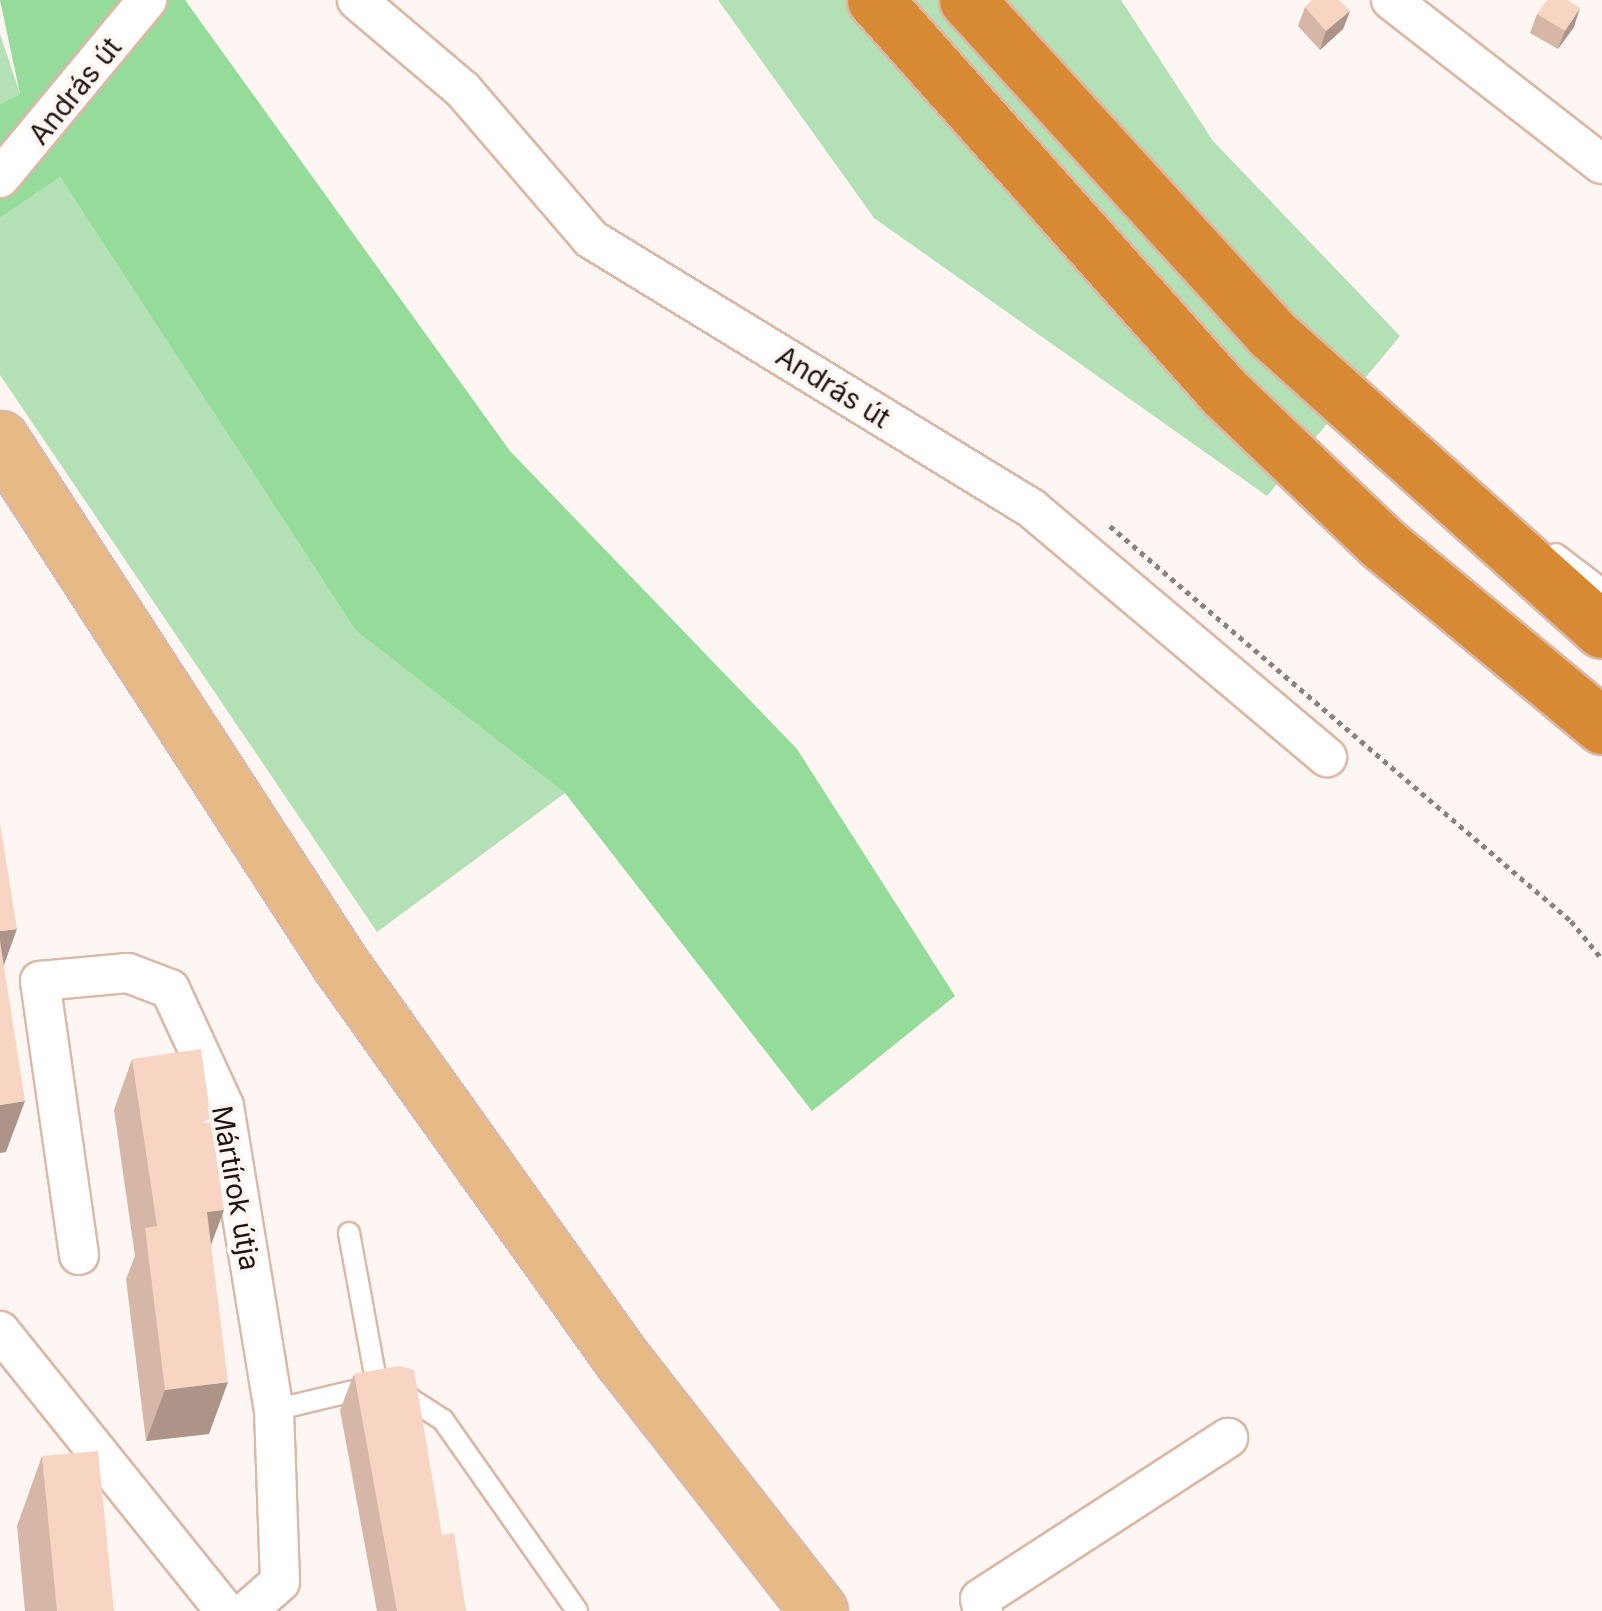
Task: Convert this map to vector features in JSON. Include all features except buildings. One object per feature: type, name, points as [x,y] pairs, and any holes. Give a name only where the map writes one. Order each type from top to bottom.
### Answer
[{"type":"highway","points":[[875,0],[1224,392],[1524,665],[1602,726]]},
{"type":"highway","points":[[967,0],[1272,334],[1419,474],[1602,630]]},
{"type":"main road","points":[[0,439],[352,981],[622,1360],[819,1611]]},
{"type":"street","name":"András út","points":[[0,178],[146,0]]},
{"type":"street","name":"András út","points":[[357,0],[464,90],[591,239],[1031,508],[1327,756]]},
{"type":"street","points":[[1390,0],[1602,164]]},
{"type":"street","name":"Mártírok útja","points":[[79,1255],[40,982],[128,972],[170,989],[224,1106],[274,1410],[280,1582],[246,1611]]},
{"type":"street","points":[[0,1331],[225,1611]]},
{"type":"street","points":[[982,1611],[980,1599],[1228,1438]]},
{"type":"lane","points":[[1419,474],[1514,523],[1602,589]]},
{"type":"lane","points":[[1524,665],[1601,752]]},
{"type":"lane","points":[[349,1233],[376,1386]]},
{"type":"lane","points":[[274,1410],[376,1386],[412,1394],[443,1420],[577,1611]]},
{"type":"green space","points":[[0,0],[185,0],[510,451],[797,749],[955,996],[812,1111],[565,793],[356,631],[60,177],[0,218],[0,104],[20,94]]},
{"type":"green space","points":[[718,0],[1121,0],[1213,141],[1400,336],[1267,496],[874,218]]},
{"type":"green space","points":[[0,34],[20,94],[0,104]]},
{"type":"green space","points":[[60,177],[356,631],[565,793],[377,932],[0,375],[0,218]]}]
